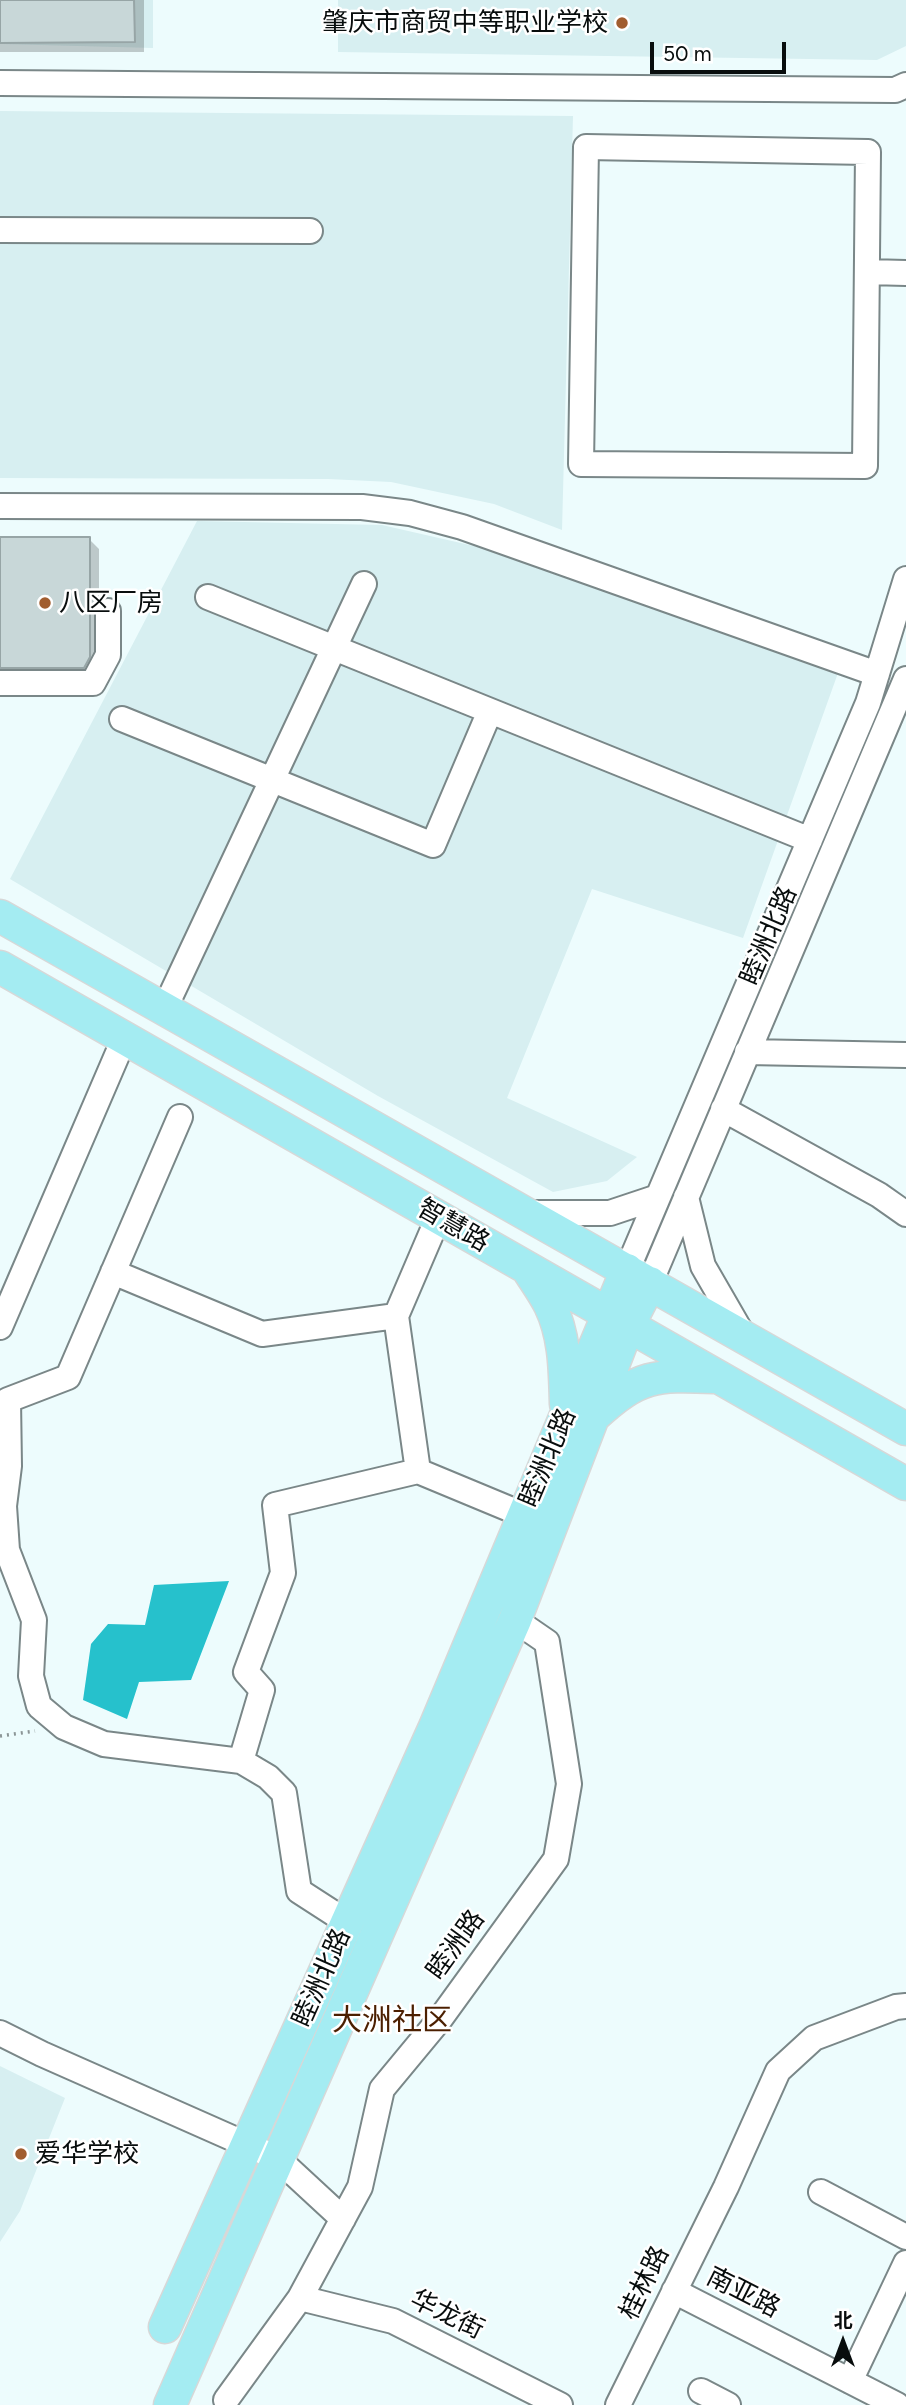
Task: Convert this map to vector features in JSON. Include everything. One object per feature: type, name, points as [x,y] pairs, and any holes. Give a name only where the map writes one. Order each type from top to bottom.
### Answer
[{"type":"main road","name":"智慧路","points":[[0,916],[906,1429]]},
{"type":"main road","name":"智慧路","points":[[0,967],[906,1484]]},
{"type":"main road","points":[[66,1006],[79,1000],[90,983],[88,967]]},
{"type":"main road","points":[[529,1270],[550,1304],[561,1332],[580,1416],[646,1379],[674,1376],[718,1377]]},
{"type":"main road","name":"睦洲北路","points":[[173,2402],[277,2158],[515,1620],[580,1416],[638,1277]]},
{"type":"main road","name":"睦洲北路","points":[[165,2327],[435,1727],[524,1515],[580,1416]]},
{"type":"street","points":[[0,83],[902,90]]},
{"type":"street","points":[[586,147],[868,152],[868,272],[865,466],[581,464],[586,147]]},
{"type":"street","points":[[0,230],[310,231]]},
{"type":"street","points":[[868,272],[906,272]]},
{"type":"street","points":[[0,506],[308,506],[362,507],[410,513],[462,527],[877,674]]},
{"type":"street","name":"睦洲北路","points":[[638,1277],[658,1196],[868,703],[906,579]]},
{"type":"street","points":[[164,1010],[364,584]]},
{"type":"street","points":[[208,597],[810,840]]},
{"type":"street","points":[[0,683],[93,683],[108,655],[108,611]]},
{"type":"street","name":"睦洲北路","points":[[638,1277],[686,1196],[906,678]]},
{"type":"street","points":[[122,719],[433,845],[490,711]]},
{"type":"street","points":[[0,1327],[124,1039]]},
{"type":"street","points":[[747,1052],[906,1055]]},
{"type":"street","points":[[723,1109],[879,1195],[906,1214]]},
{"type":"street","points":[[180,1117],[68,1377],[8,1400],[9,1466],[4,1506],[7,1550],[34,1620],[31,1676],[38,1706],[64,1727],[104,1744],[241,1761],[268,1777],[284,1793],[299,1891],[347,1922]]},
{"type":"street","points":[[525,1213],[610,1213],[658,1196]]},
{"type":"street","points":[[686,1196],[703,1266],[744,1337]]},
{"type":"street","points":[[418,1471],[396,1316],[438,1218]]},
{"type":"street","points":[[113,1272],[262,1334],[396,1316]]},
{"type":"street","points":[[241,1761],[262,1690],[246,1672],[283,1573],[275,1505],[418,1471],[524,1515]]},
{"type":"street","name":"睦洲路","points":[[226,2400],[300,2298],[360,2187],[382,2089],[440,2019],[556,1859],[569,1784],[547,1642],[515,1620]]},
{"type":"street","name":"桂林路","points":[[618,2405],[726,2187],[778,2071],[814,2038],[896,2007],[906,2006]]},
{"type":"street","points":[[0,2033],[277,2158],[343,2219]]},
{"type":"street","points":[[821,2192],[906,2236]]},
{"type":"street","points":[[850,2381],[906,2263]]},
{"type":"street","name":"南亚路","points":[[674,2291],[897,2405]]},
{"type":"street","name":"华龙街","points":[[300,2298],[393,2321],[560,2405]]},
{"type":"street","points":[[701,2391],[728,2405]]},
{"type":"path","points":[[0,1736],[64,1727]]},
{"type":"shaded area","points":[[0,0],[153,0],[153,48],[0,44]]},
{"type":"shaded area","name":"肇庆市商贸中等职业学校","points":[[338,0],[906,0],[906,46],[877,60],[338,52]]},
{"type":"shaded area","points":[[0,111],[573,116],[562,530],[494,504],[391,482],[328,479],[0,478]]},
{"type":"shaded area","points":[[197,521],[382,525],[487,549],[838,673],[743,938],[592,889],[507,1098],[637,1157],[607,1181],[553,1192],[378,1096],[10,879]]},
{"type":"shaded area","name":"爱华学校","points":[[0,2066],[65,2098],[20,2211],[0,2242]]},
{"type":"water","points":[[229,1581],[191,1680],[139,1682],[127,1719],[83,1700],[91,1644],[108,1624],[145,1625],[154,1585]]},
{"type":"building","points":[[0,0],[134,0],[135,42],[0,43]]},
{"type":"building","name":"八区厂房","points":[[0,537],[90,537],[90,657],[84,668],[0,668]]},
{"type":"place","name":"肇庆市商贸中等职业学校","points":[[622,23]]},
{"type":"place","name":"八区厂房","points":[[45,603]]},
{"type":"place","name":"爱华学校","points":[[21,2154]]},
{"type":"district","name":"大洲社区","points":[[392,2021]]}]
